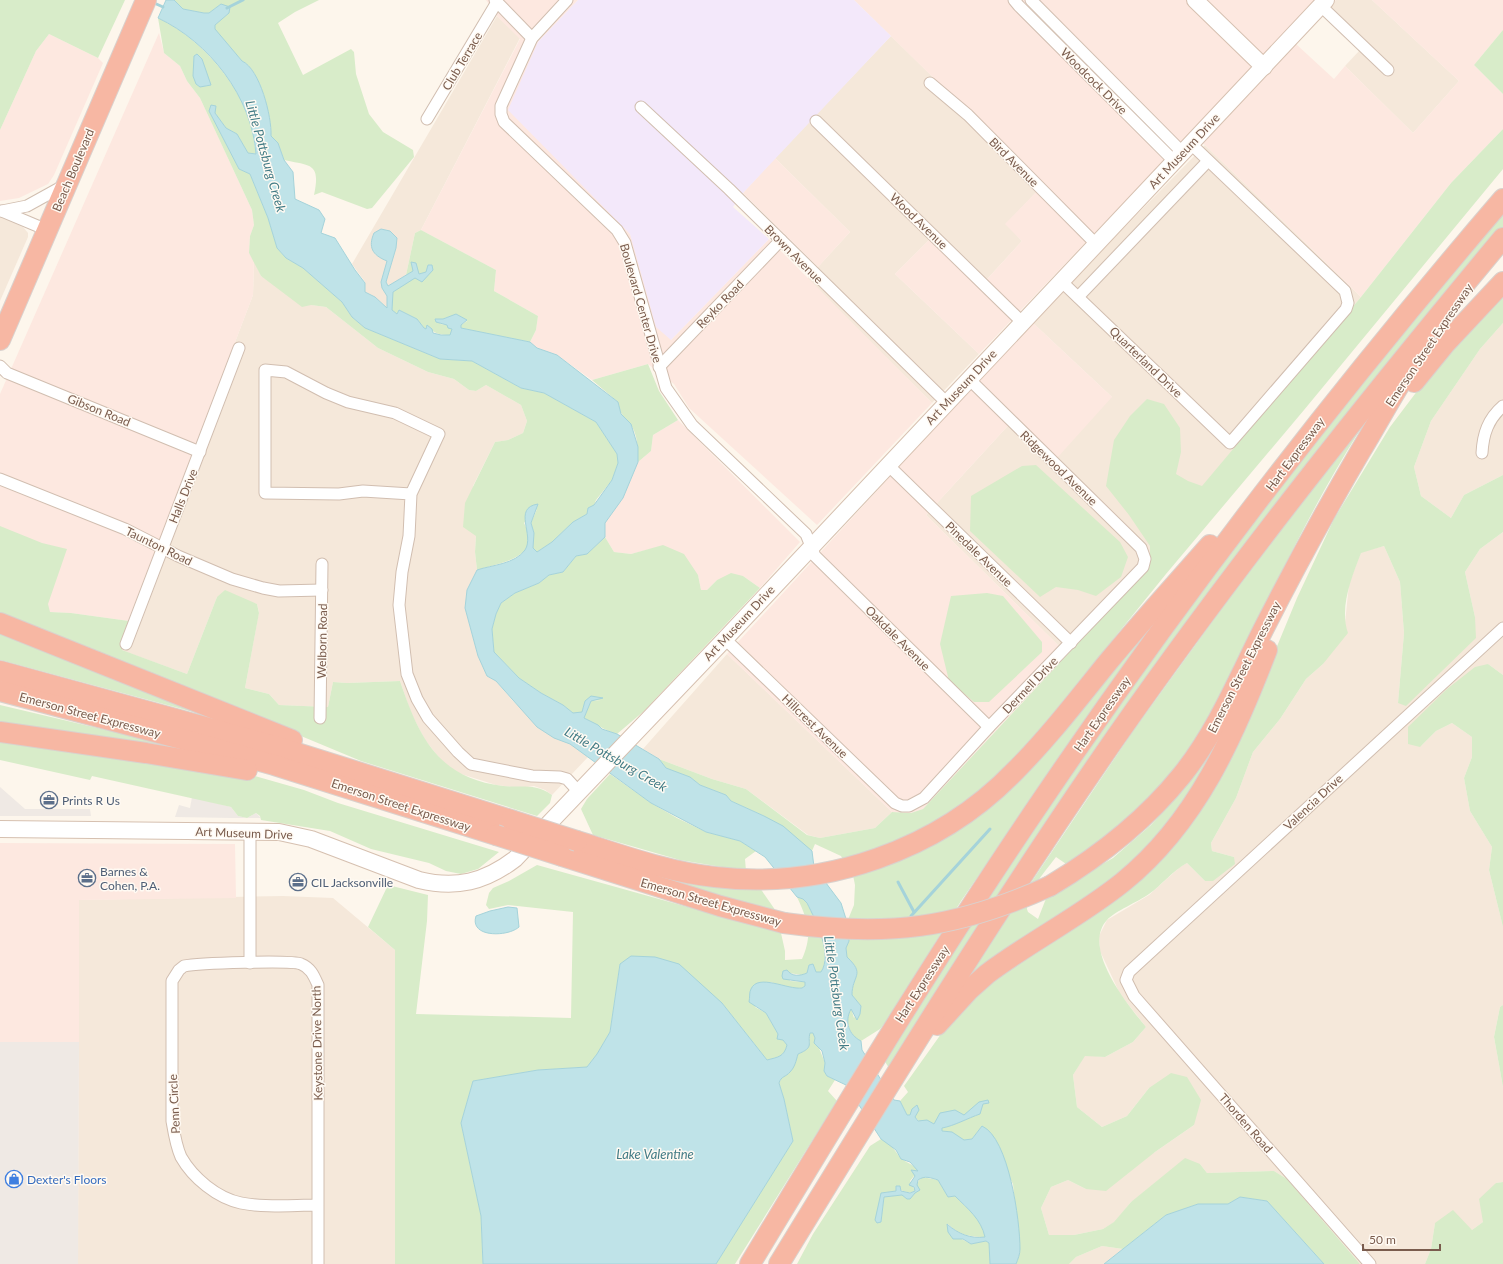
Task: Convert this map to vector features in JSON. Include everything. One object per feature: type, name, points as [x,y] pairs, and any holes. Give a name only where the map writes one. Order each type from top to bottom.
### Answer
[{"type":"highway","name":"Beach Boulevard","points":[[0,340],[143,7]]},
{"type":"highway","points":[[1453,257],[1503,190]]},
{"type":"highway","name":"Hart Expressway","points":[[750,1264],[876,1056],[1043,798],[1148,648],[1318,422],[1453,257],[1503,199]]},
{"type":"highway","name":"Hart Expressway","points":[[779,1264],[892,1078],[1020,879],[1116,737],[1184,642],[1285,508],[1387,378],[1503,238]]},
{"type":"highway","name":"Emerson Street Expressway","points":[[0,672],[183,720],[375,787],[496,835],[726,908],[784,923],[853,930],[918,927],[981,913],[1050,886],[1086,863],[1140,822],[1182,775],[1226,709],[1263,630],[1310,539],[1412,365],[1503,238]]},
{"type":"highway","points":[[1352,466],[1409,388],[1446,344],[1503,282]]},
{"type":"highway","name":"Emerson Street Expressway","points":[[0,691],[182,739],[511,820],[680,872],[716,877],[757,879],[792,877],[841,869],[878,859],[901,850],[950,824],[992,792],[1015,772],[1132,633],[1318,422]]},
{"type":"highway","points":[[892,1078],[969,990],[1006,960],[1124,882],[1148,860],[1187,814],[1210,778],[1238,722],[1310,539]]},
{"type":"highway","points":[[0,623],[309,746],[375,787]]},
{"type":"highway","points":[[0,732],[231,766],[300,783],[375,787]]},
{"type":"street","name":"Boulevard Center Drive","points":[[567,0],[532,38],[503,97],[500,106],[504,122],[617,230],[625,243],[666,388],[692,425],[806,534],[811,546]]},
{"type":"street","name":"Woodcock Drive","points":[[1014,0],[1183,153]]},
{"type":"street","name":"Woodcock Drive","points":[[1031,0],[1183,153]]},
{"type":"street","points":[[1195,0],[1264,67]]},
{"type":"street","points":[[496,1],[532,38]]},
{"type":"street","name":"Club Terrace","points":[[426,119],[496,1]]},
{"type":"street","points":[[1323,3],[1388,70]]},
{"type":"street","name":"Art Museum Drive","points":[[0,829],[250,831],[296,834],[419,880],[435,884],[460,884],[494,873],[514,859],[579,792],[632,734],[725,639],[1323,3]]},
{"type":"street","name":"Bird Avenue","points":[[930,83],[968,115],[1096,244]]},
{"type":"street","name":"Brown Avenue","points":[[641,107],[781,240],[947,403]]},
{"type":"street","name":"Wood Avenue","points":[[816,121],[1022,322]]},
{"type":"street","points":[[1078,297],[1208,160],[1183,153]]},
{"type":"street","name":"Quarterland Drive","points":[[1061,281],[1230,443],[1346,309],[1348,296],[1345,291],[1208,160]]},
{"type":"street","points":[[1,211],[27,206],[67,184]]},
{"type":"street","points":[[1,211],[47,230]]},
{"type":"street","name":"Reyko Road","points":[[659,367],[781,240]]},
{"type":"street","name":"Halls Drive","points":[[126,644],[162,547],[240,348]]},
{"type":"street","name":"Gibson Road","points":[[0,366],[7,373],[200,452]]},
{"type":"street","points":[[411,494],[363,491],[339,494],[265,493],[265,370],[286,372],[326,393],[348,402],[395,413],[439,434],[411,494],[408,536],[402,572],[400,605],[406,674],[417,700],[428,718],[458,752],[471,764],[532,776],[560,776],[567,779],[579,792]]},
{"type":"street","name":"Ridgewood Avenue","points":[[968,379],[1141,548],[1145,559]]},
{"type":"street","points":[[1482,453],[1483,437],[1488,424],[1497,411],[1503,406]]},
{"type":"street","name":"Pinedale Avenue","points":[[888,465],[1071,643]]},
{"type":"street","name":"Taunton Road","points":[[0,478],[125,529],[178,556],[224,576],[263,588],[279,591],[322,590]]},
{"type":"street","name":"Oakdale Avenue","points":[[811,546],[815,556],[988,727]]},
{"type":"street","name":"Dermell Drive","points":[[909,806],[924,798],[988,727],[1071,643],[1142,567],[1145,559]]},
{"type":"street","name":"Welborn Road","points":[[320,718],[322,564]]},
{"type":"street","name":"Valencia Drive","points":[[1126,980],[1130,972],[1503,628]]},
{"type":"street","name":"Hillcrest Avenue","points":[[725,639],[895,803],[902,806],[909,806]]},
{"type":"street","points":[[250,831],[250,963]]},
{"type":"street","name":"Penn Circle","points":[[250,963],[191,965],[179,970],[172,981],[172,1121],[175,1139],[181,1156],[194,1174],[208,1187],[223,1196],[240,1203],[318,1205]]},
{"type":"street","name":"Keystone Drive North","points":[[250,963],[300,963],[307,967],[314,975],[318,985],[318,1264]]},
{"type":"street","name":"Thorden Road","points":[[1126,980],[1134,996],[1370,1264]]},
{"type":"shaded area","points":[[486,0],[578,0],[538,42],[615,217],[630,234],[671,340],[769,239],[932,403],[817,525],[689,408],[674,384],[648,364],[592,380],[557,355],[537,348],[530,342],[536,330],[538,316],[494,291],[496,270],[421,230],[520,39],[497,16]]},
{"type":"shaded area","points":[[578,0],[854,0],[891,36],[743,193],[733,207],[769,239],[671,340],[656,327],[630,234],[508,110],[538,42]]},
{"type":"shaded area","points":[[854,0],[1336,0],[1296,44],[1334,79],[1345,66],[1413,133],[1459,81],[1372,0],[1503,0],[1503,30],[1474,65],[1503,94],[1503,129],[1451,183],[1361,297],[1205,145],[1190,133],[979,354],[895,274],[929,240],[979,288],[1022,241],[1005,224],[1043,185]]},
{"type":"shaded area","points":[[1336,0],[1372,0],[1459,81],[1413,133],[1345,66],[1360,50],[1322,15]]},
{"type":"shaded area","points":[[497,16],[520,38],[421,230],[415,233],[406,275],[388,286],[386,282],[396,248],[397,238],[390,231],[381,229],[387,261],[381,282],[382,288],[387,296],[387,308],[375,297],[365,292],[365,282],[352,264]]},
{"type":"shaded area","points":[[159,33],[164,53],[180,66],[187,81],[200,98],[252,210],[254,225],[250,236],[249,253],[254,261],[253,295],[129,621],[71,613],[50,612],[0,588],[0,394]]},
{"type":"shaded area","points":[[49,34],[98,58],[103,63],[54,175],[48,184],[19,198],[0,201],[0,130],[36,51]]},
{"type":"shaded area","points":[[891,36],[1043,185],[1006,224],[1022,241],[978,289],[929,240],[895,274],[979,354],[932,403],[807,279],[850,232],[775,158]]},
{"type":"shaded area","points":[[1205,145],[1361,297],[1239,444],[1150,566],[1067,654],[926,515],[1016,417],[1112,397],[1032,322]]},
{"type":"shaded area","points":[[775,158],[850,232],[818,267],[743,193]]},
{"type":"shaded area","points":[[0,216],[23,227],[28,233],[28,237],[0,301]]},
{"type":"shaded area","points":[[254,261],[261,276],[311,305],[326,307],[378,348],[428,372],[454,379],[469,390],[476,391],[486,385],[521,405],[527,421],[523,433],[508,440],[495,442],[473,486],[477,570],[467,590],[465,608],[478,656],[487,676],[496,681],[513,701],[554,738],[570,744],[588,757],[552,795],[545,790],[534,786],[520,788],[496,785],[458,773],[445,765],[425,740],[411,713],[400,681],[347,683],[333,682],[328,707],[279,705],[269,694],[245,688],[259,612],[257,604],[217,597],[187,674],[121,650],[129,621],[253,295]]},
{"type":"shaded area","points":[[1032,322],[1112,397],[1057,458],[1016,417],[926,515],[1067,654],[923,809],[911,813],[892,812],[727,654]]},
{"type":"shaded area","points":[[1503,323],[1503,475],[1464,495],[1451,518],[1421,496],[1414,467],[1431,421],[1480,349]]},
{"type":"shaded area","points":[[678,420],[800,542],[760,588],[743,576],[717,580],[707,590],[701,590],[698,575],[663,546],[631,554],[614,552],[605,537],[605,522],[623,498],[638,462],[651,451],[653,435]]},
{"type":"shaded area","points":[[1503,532],[1503,675],[1488,664],[1420,747],[1436,731],[1452,723],[1472,737],[1472,757],[1464,778],[1470,811],[1492,847],[1489,870],[1503,927],[1503,1005],[1500,1007],[1494,1037],[1503,1087],[1503,1182],[1496,1183],[1483,1222],[1472,1230],[1435,1223],[1431,1249],[1425,1264],[1360,1264],[1287,1179],[1274,1171],[1207,1173],[1200,1164],[1131,1202],[1115,1222],[1103,1229],[1074,1235],[1049,1235],[1041,1208],[1051,1187],[1068,1180],[1086,1189],[1155,1152],[1194,1125],[1149,1088],[1127,1116],[1102,1127],[1077,1107],[1073,1075],[1085,1055],[1105,1057],[1133,1042],[1146,1027],[1120,994],[1100,951],[1099,936],[1107,920],[1149,895],[1180,867],[1187,863],[1205,881],[1234,857],[1212,851],[1211,843],[1236,798],[1253,752],[1280,719],[1306,679],[1323,664],[1345,623],[1349,584],[1361,552],[1384,546],[1400,582],[1404,633],[1398,703],[1475,617],[1465,572],[1480,549]]},
{"type":"shaded area","points":[[727,654],[892,812],[875,828],[820,838],[808,835],[746,789],[712,779],[659,759],[643,749]]},
{"type":"shaded area","points":[[0,787],[25,809],[90,809],[91,816],[0,816]]},
{"type":"shaded area","points":[[192,797],[231,807],[238,816],[247,818],[175,817],[179,805],[190,808]]},
{"type":"shaded area","points":[[256,813],[261,818],[247,818]]},
{"type":"shaded area","points":[[0,843],[235,844],[236,898],[79,900],[79,1042],[0,1042]]},
{"type":"shaded area","points":[[283,896],[333,898],[395,950],[395,1264],[78,1264],[79,900]]},
{"type":"shaded area","points":[[0,1042],[79,1042],[78,1264],[0,1264]]},
{"type":"shaded area","points":[[1102,1246],[1123,1249],[1104,1264],[1069,1264],[1076,1257]]},
{"type":"green space","points":[[0,0],[125,0],[98,58],[49,34],[36,51],[0,130]]},
{"type":"green space","points":[[174,0],[319,0],[295,12],[278,23],[303,75],[351,49],[354,52],[356,74],[369,114],[383,132],[413,150],[414,157],[372,208],[367,209],[322,192],[314,195],[316,176],[314,171],[307,165],[284,160],[278,143],[271,136],[271,128],[264,94],[254,73],[214,29],[215,25],[229,13],[221,4],[209,13],[204,13],[183,9]]},
{"type":"green space","points":[[158,18],[173,26],[200,47],[224,73],[234,87],[249,118],[256,154],[248,153],[237,134],[226,128],[215,113],[209,111],[239,169],[250,174],[268,218],[277,248],[286,258],[303,268],[342,302],[352,317],[365,328],[440,359],[472,361],[521,388],[544,393],[596,422],[617,454],[618,463],[612,480],[596,500],[594,506],[588,508],[587,514],[573,522],[552,542],[537,552],[533,548],[534,533],[531,523],[537,509],[524,523],[529,535],[528,544],[524,551],[507,561],[477,570],[475,552],[476,536],[463,527],[465,503],[495,442],[508,440],[523,433],[527,421],[521,405],[486,385],[476,391],[469,390],[454,379],[428,372],[378,348],[326,307],[311,305],[302,307],[261,276],[249,253],[250,236],[254,225],[252,210],[200,98],[187,81],[180,66],[164,53]],"holes":[[[202,59],[210,85],[206,86],[193,76],[194,67]]]},
{"type":"green space","points":[[1503,30],[1503,94],[1474,65]]},
{"type":"green space","points":[[1503,129],[1503,169],[1166,574],[1021,753],[998,775],[961,805],[911,835],[844,861],[841,856],[815,844],[812,851],[764,816],[731,801],[726,795],[700,785],[690,777],[665,768],[659,759],[712,779],[746,789],[807,835],[820,838],[875,828],[892,812],[911,813],[923,809],[1150,566],[1150,546],[1129,515],[1106,486],[1114,440],[1130,416],[1147,399],[1164,404],[1180,428],[1181,452],[1176,474],[1188,481],[1202,486],[1361,297],[1451,183]]},
{"type":"green space","points":[[1503,210],[1503,227],[1342,421],[889,1068],[884,1060],[1006,869],[1171,630],[1358,385]]},
{"type":"green space","points":[[421,230],[496,270],[494,291],[538,316],[536,330],[530,342],[460,328],[461,325],[467,321],[456,317],[445,318],[440,324],[448,325],[452,329],[451,335],[440,334],[432,331],[427,326],[426,329],[424,328],[417,319],[399,310],[397,314],[391,310],[393,292],[410,280],[433,270],[428,265],[426,272],[419,274],[412,263],[414,271],[406,275],[415,233]]},
{"type":"green space","points":[[1503,296],[1503,323],[1480,349],[1431,421],[1414,467],[1421,496],[1451,518],[1464,495],[1503,475],[1503,532],[1480,549],[1465,572],[1475,617],[1476,638],[1406,706],[1398,703],[1404,633],[1400,582],[1384,546],[1361,553],[1348,592],[1346,603],[1345,613],[1348,633],[1323,664],[1306,679],[1280,719],[1253,752],[1236,798],[1211,843],[1212,851],[1234,857],[1235,864],[1213,881],[1205,881],[1187,863],[1149,894],[1107,920],[1100,932],[1100,945],[1103,960],[1110,976],[1119,991],[1146,1027],[1133,1042],[1105,1057],[1085,1056],[1073,1075],[1077,1107],[1102,1127],[1127,1116],[1149,1088],[1171,1073],[1187,1077],[1201,1100],[1194,1125],[1155,1152],[1106,1191],[1086,1189],[1068,1180],[1051,1187],[1041,1208],[1049,1235],[1074,1235],[1103,1229],[1114,1222],[1131,1202],[1185,1158],[1200,1164],[1207,1173],[1274,1171],[1287,1179],[1360,1264],[1324,1264],[1267,1201],[1240,1197],[1228,1204],[1198,1204],[1166,1215],[1123,1249],[1102,1246],[1076,1257],[1069,1264],[1016,1264],[1020,1251],[1013,1184],[982,1126],[972,1139],[964,1140],[942,1132],[942,1128],[951,1126],[980,1114],[978,1104],[965,1115],[958,1118],[945,1122],[931,1124],[925,1123],[919,1121],[915,1117],[917,1112],[907,1115],[900,1101],[908,1092],[904,1086],[951,1020],[978,991],[1129,886],[1244,726],[1297,598],[1334,519],[1390,427],[1424,382]]},
{"type":"green space","points":[[648,364],[659,391],[678,420],[653,435],[651,451],[638,462],[637,442],[633,428],[621,413],[618,402],[592,380]]},
{"type":"green space","points":[[1357,429],[1360,430],[1334,473],[1298,539],[1211,715],[1185,756],[1159,788],[1135,812],[1069,866],[1056,857],[1036,883],[1028,899],[1028,912],[1038,919],[1047,896],[1113,858],[1151,825],[1187,785],[1211,751],[1214,753],[1202,776],[1136,866],[976,973],[971,972],[1133,731],[1233,593]]},
{"type":"green space","points":[[1036,465],[1120,542],[1128,557],[1121,577],[1096,596],[1078,590],[1056,587],[1040,597],[970,531],[971,496],[1022,466]]},
{"type":"green space","points":[[0,526],[42,543],[67,549],[48,604],[50,612],[71,613],[129,621],[122,650],[187,674],[217,597],[225,590],[257,604],[259,613],[245,688],[269,694],[279,705],[328,707],[333,682],[347,683],[400,681],[415,720],[424,737],[434,752],[447,764],[462,774],[481,781],[503,786],[534,787],[546,791],[552,795],[550,803],[537,816],[361,761],[265,721],[0,617]]},
{"type":"green space","points":[[605,537],[614,552],[631,554],[663,545],[684,554],[698,575],[701,590],[707,590],[717,580],[731,573],[743,576],[760,588],[644,711],[617,734],[584,718],[591,701],[601,700],[585,701],[582,713],[573,713],[563,705],[541,693],[519,678],[494,652],[492,629],[501,603],[515,593],[539,583],[549,575],[563,572],[576,556],[587,554]]},
{"type":"green space","points":[[987,593],[1003,596],[1042,642],[1042,652],[989,702],[974,702],[949,681],[940,644],[951,596]]},
{"type":"green space","points":[[0,627],[208,716],[0,660]]},
{"type":"green space","points":[[1138,640],[1140,642],[961,901],[888,1019],[880,1029],[861,1041],[853,1035],[848,1023],[851,1008],[854,1018],[861,1006],[852,995],[857,972],[853,963],[847,957],[846,948],[849,941],[847,922],[854,905],[855,885],[853,875],[927,846],[969,822]]},
{"type":"green space","points":[[1488,664],[1503,675],[1503,927],[1489,870],[1492,847],[1470,811],[1464,778],[1472,757],[1472,737],[1452,723],[1436,731],[1420,747],[1408,744],[1408,727],[1447,689],[1475,667]]},
{"type":"green space","points":[[0,705],[144,739],[175,748],[0,727]]},
{"type":"green space","points":[[0,736],[248,774],[304,790],[338,803],[499,852],[478,869],[461,874],[446,871],[429,863],[371,849],[330,831],[261,820],[260,816],[256,813],[247,818],[238,816],[231,807],[92,776],[90,780],[0,760]]},
{"type":"green space","points":[[610,774],[651,803],[677,818],[706,832],[740,841],[756,851],[745,859],[746,871],[680,860],[593,835],[581,809],[587,799]]},
{"type":"green space","points":[[537,865],[781,933],[785,951],[785,960],[802,959],[805,950],[808,928],[804,913],[797,897],[803,899],[818,923],[824,945],[824,965],[821,973],[816,972],[813,964],[809,965],[807,973],[802,975],[789,973],[790,981],[805,982],[805,986],[802,988],[785,988],[771,982],[755,1007],[766,1013],[778,1034],[787,1045],[782,1054],[767,1060],[722,1003],[620,964],[610,1032],[597,1054],[587,1067],[538,1070],[473,1081],[461,1123],[481,1216],[483,1264],[395,1264],[395,950],[368,927],[388,885],[428,895],[427,921],[416,1014],[571,1018],[573,912],[508,905],[489,909],[486,905],[489,893],[493,888],[509,881]]},
{"type":"green space","points":[[646,875],[760,888],[778,914]]},
{"type":"green space","points":[[1503,1005],[1503,1087],[1494,1037],[1500,1007]]},
{"type":"green space","points":[[810,1033],[813,1033],[825,1063],[824,1071],[827,1076],[835,1080],[828,1091],[837,1101],[735,1264],[716,1264],[793,1141],[779,1083],[782,1077],[789,1073],[798,1054],[808,1048]]},
{"type":"green space","points":[[881,1139],[890,1145],[902,1159],[914,1166],[918,1171],[910,1181],[915,1190],[922,1177],[938,1180],[948,1197],[955,1196],[979,1220],[986,1237],[965,1235],[956,1231],[948,1224],[948,1232],[971,1244],[986,1241],[989,1243],[990,1264],[797,1264],[813,1234],[870,1146]],"holes":[[[896,1186],[905,1192],[914,1191],[910,1199],[907,1199],[902,1195],[884,1197],[881,1222],[881,1193],[896,1191]]]},
{"type":"green space","points":[[1503,1182],[1503,1264],[1425,1264],[1431,1249],[1435,1223],[1453,1210],[1472,1230],[1483,1222],[1479,1199],[1496,1183]]},
{"type":"water","name":"Lake Valentine","points":[[166,0],[174,0],[183,9],[204,13],[209,13],[221,4],[230,7],[229,13],[215,25],[215,29],[254,73],[259,83],[267,106],[271,136],[278,143],[284,160],[293,172],[295,199],[319,210],[325,219],[321,233],[335,238],[365,283],[365,292],[375,297],[387,308],[387,296],[382,288],[381,282],[387,261],[375,253],[371,242],[374,233],[381,229],[390,231],[397,238],[396,248],[386,282],[388,286],[413,271],[411,262],[416,263],[419,274],[426,272],[428,265],[432,265],[433,270],[422,282],[415,278],[393,292],[392,310],[397,314],[399,310],[417,319],[426,329],[427,325],[432,329],[433,333],[450,335],[452,329],[448,328],[447,325],[436,322],[435,319],[443,319],[456,314],[467,320],[461,325],[461,328],[530,342],[537,348],[557,355],[618,402],[621,414],[631,424],[638,447],[638,462],[623,498],[605,523],[605,537],[587,554],[576,556],[563,572],[549,575],[539,583],[515,593],[501,603],[492,629],[494,652],[519,678],[541,693],[563,705],[573,713],[582,712],[585,701],[591,696],[603,698],[591,701],[584,718],[598,725],[602,729],[617,734],[659,759],[666,768],[690,777],[700,785],[726,795],[731,801],[783,826],[812,851],[814,867],[841,903],[847,922],[849,941],[846,948],[847,957],[853,963],[857,972],[852,995],[861,1006],[860,1014],[857,1020],[851,1009],[848,1019],[849,1028],[853,1035],[861,1041],[862,1050],[894,1100],[900,1101],[907,1115],[910,1115],[912,1109],[917,1105],[919,1110],[915,1117],[918,1121],[927,1120],[934,1124],[940,1113],[955,1110],[964,1115],[979,1102],[988,1100],[989,1103],[983,1104],[980,1114],[951,1126],[942,1128],[942,1131],[952,1132],[964,1140],[972,1139],[982,1126],[991,1134],[999,1146],[1006,1163],[1011,1182],[1018,1220],[1020,1249],[1016,1264],[990,1264],[989,1243],[986,1241],[971,1244],[963,1239],[953,1239],[948,1232],[947,1224],[956,1231],[965,1235],[985,1237],[980,1225],[973,1215],[955,1196],[948,1197],[938,1180],[933,1178],[926,1177],[918,1180],[917,1185],[920,1190],[910,1199],[907,1199],[902,1195],[884,1197],[881,1222],[877,1223],[875,1220],[881,1193],[896,1191],[896,1186],[900,1186],[901,1191],[910,1193],[915,1191],[914,1187],[909,1185],[915,1176],[911,1170],[918,1171],[910,1162],[901,1159],[896,1150],[881,1139],[846,1085],[827,1076],[824,1071],[825,1063],[822,1051],[814,1043],[815,1038],[813,1033],[810,1033],[809,1045],[807,1049],[798,1054],[793,1068],[781,1079],[779,1083],[793,1141],[716,1264],[483,1264],[481,1216],[461,1123],[473,1081],[538,1070],[587,1067],[597,1054],[610,1032],[620,964],[631,956],[655,957],[679,964],[722,1003],[767,1060],[777,1057],[784,1052],[787,1045],[783,1040],[777,1039],[778,1034],[766,1013],[749,1002],[750,990],[755,984],[760,982],[774,983],[796,988],[802,988],[805,986],[805,982],[783,979],[783,971],[787,970],[794,975],[802,975],[807,973],[809,965],[813,964],[816,972],[821,972],[824,965],[825,956],[822,938],[807,903],[803,899],[797,897],[765,857],[740,841],[706,832],[651,803],[570,744],[554,738],[537,727],[496,681],[487,676],[478,656],[465,608],[467,590],[477,570],[509,561],[521,555],[527,544],[528,537],[525,516],[526,511],[530,507],[538,504],[531,523],[534,533],[533,548],[537,552],[552,542],[573,522],[587,514],[588,508],[594,505],[612,480],[618,463],[617,454],[596,422],[544,393],[521,388],[472,361],[440,359],[365,328],[352,317],[342,302],[303,268],[286,258],[277,248],[268,218],[250,174],[239,169],[209,111],[211,105],[216,106],[215,113],[226,128],[237,134],[248,153],[256,154],[253,133],[237,92],[225,74],[194,41],[177,28],[158,18]]},
{"type":"water","points":[[197,54],[202,59],[211,85],[200,87],[196,84],[193,76],[194,56]]},
{"type":"water","points":[[508,907],[517,908],[519,927],[514,930],[507,933],[491,934],[478,928],[475,923],[476,916]]},
{"type":"water","points":[[1240,1197],[1267,1201],[1324,1264],[1104,1264],[1166,1215],[1198,1204],[1228,1204]]},
{"type":"waterway","points":[[227,8],[243,0]]},
{"type":"waterway","name":"Little Pottsburg Creek","points":[[152,2],[163,7]]},
{"type":"waterway","points":[[911,916],[990,829]]},
{"type":"waterway","points":[[898,882],[914,912]]},
{"type":"place","name":"Prints R Us","points":[[49,800]]},
{"type":"place","name":"Barnes & Cohen, P.A.","points":[[87,878]]},
{"type":"place","name":"CIL Jacksonville","points":[[298,882]]},
{"type":"place","name":"Dexter's Floors","points":[[14,1179]]}]
